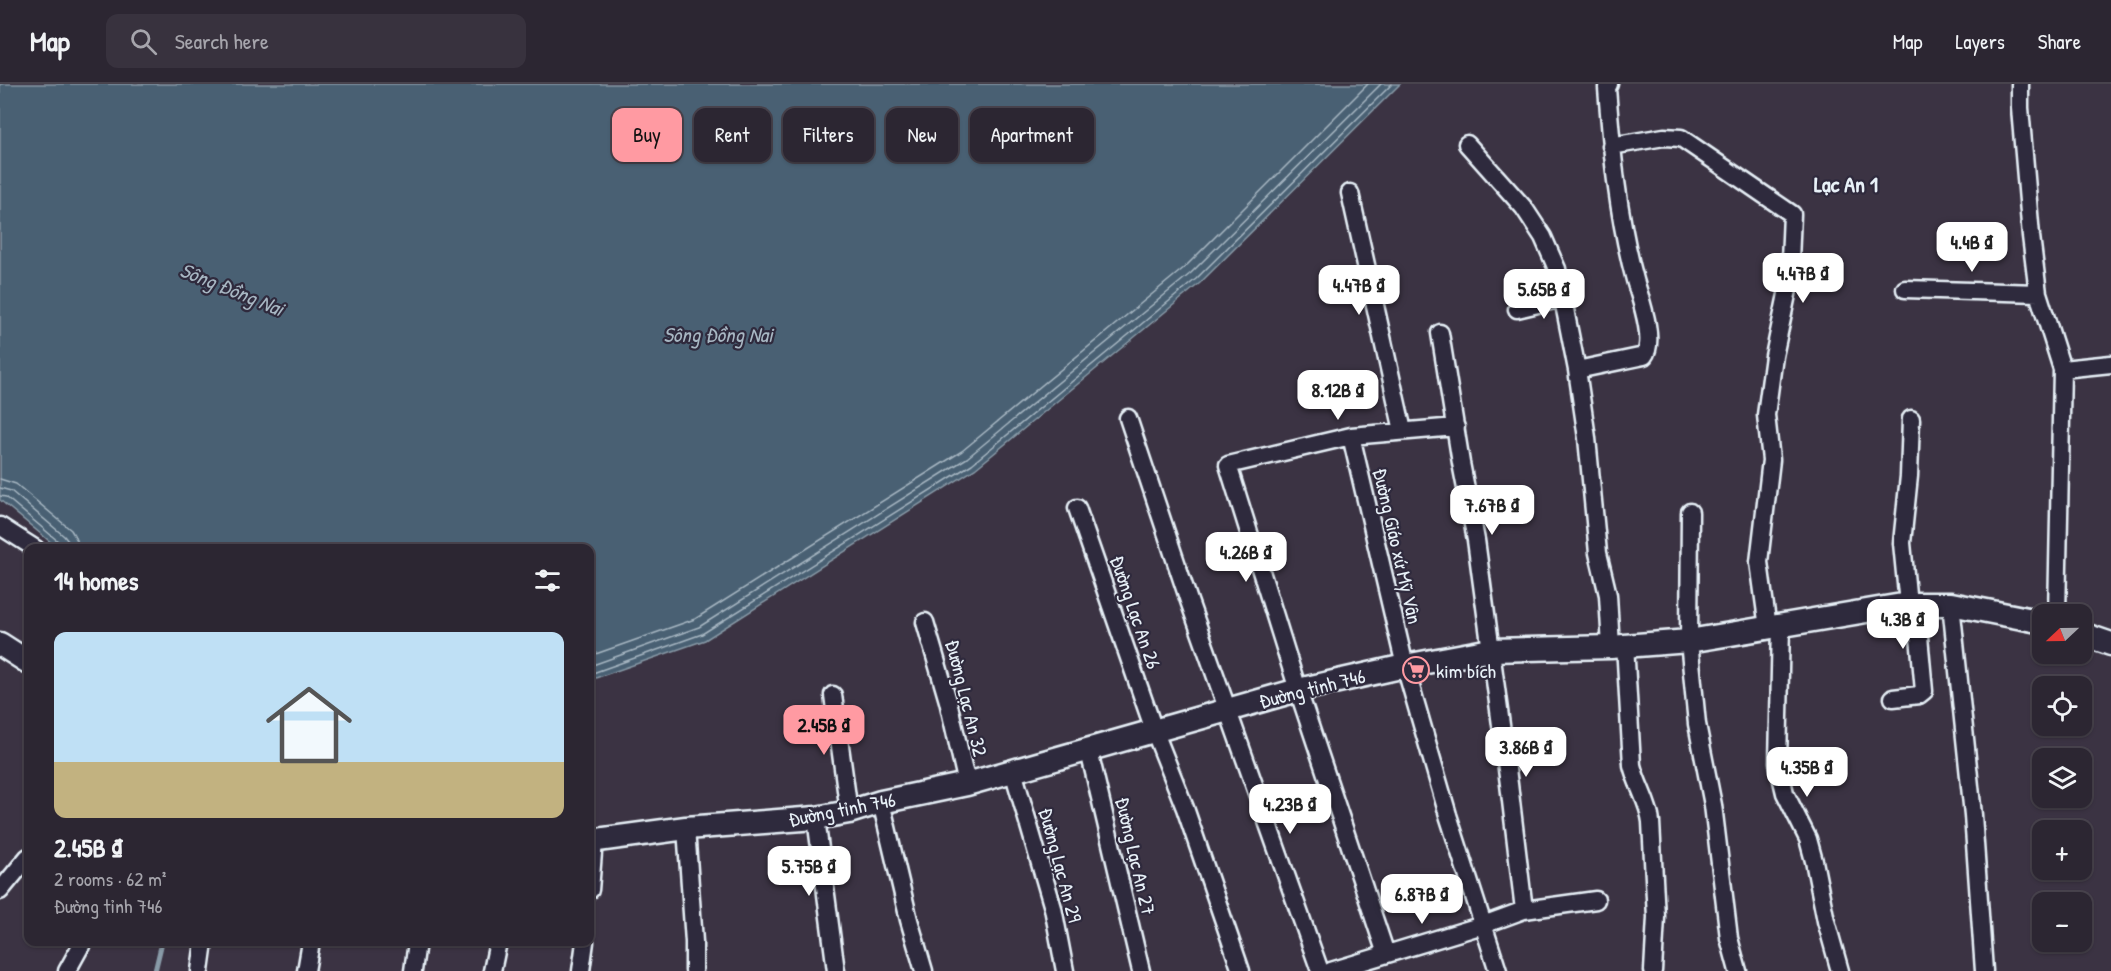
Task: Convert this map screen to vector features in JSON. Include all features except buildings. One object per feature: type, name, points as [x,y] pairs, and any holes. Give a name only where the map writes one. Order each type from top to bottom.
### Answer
[{"type":"main road","name":"Đường tỉnh 746","points":[[594,841],[686,828],[816,818],[849,812],[881,802],[967,784],[1089,751],[1154,730],[1298,690],[1491,650],[1689,641],[1912,604],[1951,604],[2032,620]]},
{"type":"main road","points":[[2092,637],[2111,644]]},
{"type":"main road","points":[[0,644],[24,659]]},
{"type":"street","points":[[1578,370],[1644,356],[1649,344],[1621,223],[1611,146],[1607,88],[1609,84]]},
{"type":"street","points":[[2020,84],[2028,201],[2038,293],[2062,369],[2057,604]]},
{"type":"street","points":[[1611,146],[1664,137],[1681,138],[1792,214],[1789,285],[1774,356],[1766,415],[1771,460],[1759,562],[1774,627],[1780,780],[1808,839],[1815,861],[1837,970]]},
{"type":"street","points":[[1467,144],[1524,208],[1543,237],[1557,269],[1578,370],[1598,552],[1618,645],[1632,765],[1636,783],[1650,812],[1656,917],[1653,971]]},
{"type":"street","points":[[1350,193],[1403,431]]},
{"type":"street","points":[[1905,289],[2038,293]]},
{"type":"street","points":[[1517,309],[1563,298]]},
{"type":"street","points":[[1440,333],[1476,540],[1524,910]]},
{"type":"street","points":[[2062,369],[2111,364]]},
{"type":"street","points":[[1128,418],[1227,711],[1320,971]]},
{"type":"street","points":[[1893,698],[1919,695],[1924,691],[1902,543],[1909,476],[1911,419]]},
{"type":"street","points":[[1386,954],[1298,690],[1228,465],[1350,436],[1456,427]]},
{"type":"street","name":"Đường Giáo xứ Mỹ Vân","points":[[1350,436],[1405,666],[1448,815],[1498,971]]},
{"type":"street","name":"Đường Lạc An 26","points":[[1077,508],[1241,971]]},
{"type":"street","points":[[1690,512],[1689,641],[1697,724],[1713,804],[1729,938],[1738,971]]},
{"type":"street","points":[[0,526],[28,544]]},
{"type":"street","points":[[1951,604],[1973,815],[1983,971]]},
{"type":"street","name":"Đường Lạc An 32","points":[[925,622],[948,701],[967,784]]},
{"type":"street","points":[[833,695],[849,812]]},
{"type":"street","name":"Đường Lạc An 27","points":[[1089,751],[1141,971]]},
{"type":"street","name":"Đường Lạc An 29","points":[[1013,771],[1053,908],[1065,971]]},
{"type":"street","points":[[881,802],[909,920],[924,971]]},
{"type":"street","points":[[816,818],[836,971]]},
{"type":"street","points":[[686,828],[694,971]]},
{"type":"street","points":[[0,891],[24,862]]},
{"type":"street","points":[[1331,971],[1483,925],[1524,910],[1596,900]]},
{"type":"street","points":[[67,971],[81,946]]},
{"type":"street","points":[[200,971],[203,946]]},
{"type":"street","points":[[306,971],[310,946]]},
{"type":"street","points":[[413,971],[416,946]]},
{"type":"street","points":[[492,971],[497,946]]},
{"type":"street","points":[[581,971],[584,946]]},
{"type":"water","name":"Sông Đồng Nai","points":[[0,84],[1400,84],[1200,283],[975,469],[705,640],[594,679],[594,544],[53,544],[0,500]]},
{"type":"waterway","points":[[155,971],[161,946]]},
{"type":"place","name":"kim bích","points":[[1416,670]]},
{"type":"district","name":"Lạc An 1","points":[[1846,184]]}]
